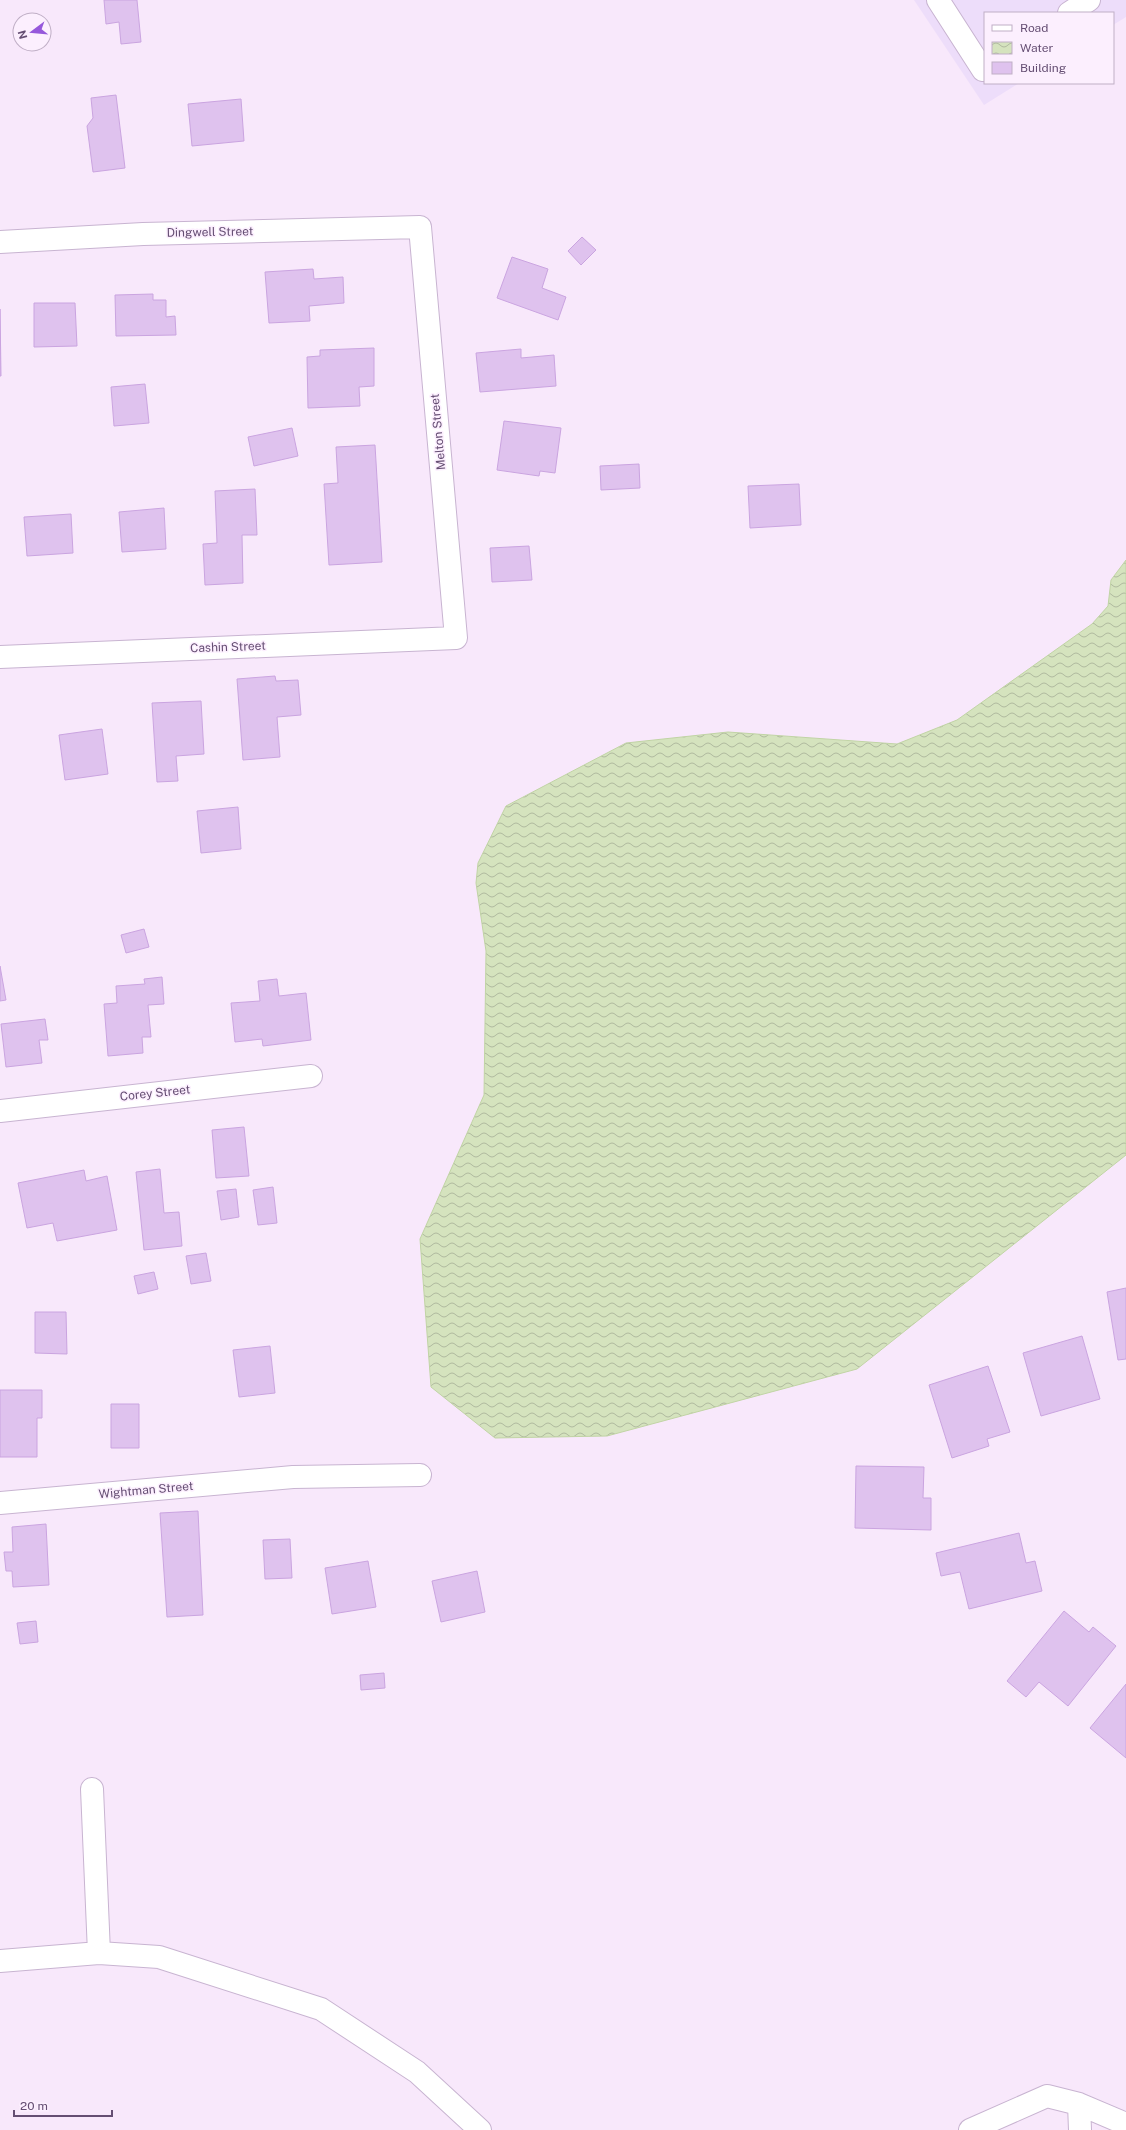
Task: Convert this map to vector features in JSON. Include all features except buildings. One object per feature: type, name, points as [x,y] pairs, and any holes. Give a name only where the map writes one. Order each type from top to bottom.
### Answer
[{"type":"street","points":[[938,0],[983,70],[984,69]]},
{"type":"street","points":[[1071,12],[1089,0]]},
{"type":"street","name":"Dingwell Street","points":[[0,242],[143,234],[420,227]]},
{"type":"street","name":"Melton Street","points":[[420,227],[456,638]]},
{"type":"street","name":"Cashin Street","points":[[0,657],[456,638]]},
{"type":"street","name":"Corey Street","points":[[0,1111],[311,1076]]},
{"type":"street","name":"Wightman Street","points":[[0,1503],[293,1477],[420,1475]]},
{"type":"street","points":[[92,1789],[99,1953]]},
{"type":"street","points":[[0,1961],[99,1953],[159,1957],[321,2009],[417,2072],[480,2130]]},
{"type":"street","points":[[970,2130],[1047,2096],[1080,2104],[1126,2124]]},
{"type":"street","points":[[1080,2104],[1080,2130]]},
{"type":"shaded area","points":[[914,0],[1126,0],[1126,17],[1114,24],[1114,12],[984,12],[984,84],[1017,84],[984,105]]},
{"type":"water","points":[[1126,560],[1126,1155],[857,1369],[607,1436],[495,1438],[431,1387],[420,1239],[484,1095],[486,951],[476,883],[478,863],[506,806],[626,743],[728,732],[897,744],[957,720],[1092,624],[1108,606],[1111,580]]}]
